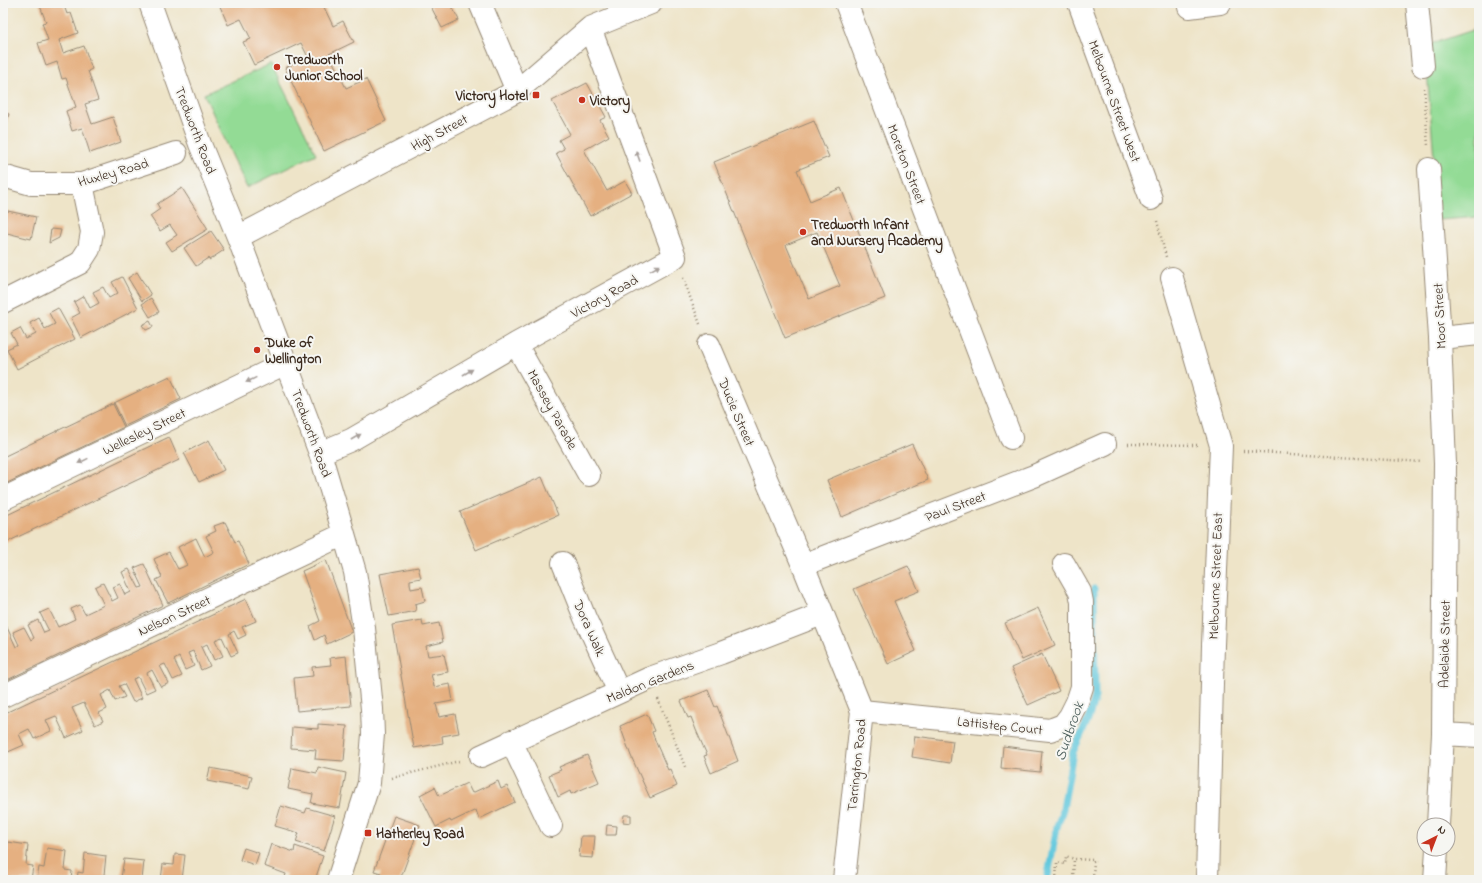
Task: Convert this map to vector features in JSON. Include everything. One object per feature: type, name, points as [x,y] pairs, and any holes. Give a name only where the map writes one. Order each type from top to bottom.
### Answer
[{"type":"street","name":"Tredworth Road","points":[[150,3],[200,144],[238,237],[320,454],[355,572],[364,628],[373,734],[370,783],[338,880]]},
{"type":"street","points":[[480,3],[517,91]]},
{"type":"street","name":"High Street","points":[[238,237],[517,91],[590,28],[651,3]]},
{"type":"street","name":"Moreton Street","points":[[846,3],[1011,438]]},
{"type":"street","name":"Melbourne Street West","points":[[1079,3],[1151,199]]},
{"type":"street","points":[[1189,7],[1220,3]]},
{"type":"street","points":[[1416,3],[1423,66]]},
{"type":"street","points":[[590,28],[675,257]]},
{"type":"street","name":"Huxley Road","points":[[3,176],[31,184],[82,184],[176,154]]},
{"type":"street","name":"Moor Street","points":[[1429,169],[1440,338],[1445,464]]},
{"type":"street","points":[[3,302],[80,263],[89,249],[92,232],[82,184]]},
{"type":"street","name":"Victory Road","points":[[320,454],[351,440],[516,344],[675,257]]},
{"type":"street","name":"Melbourne Street East","points":[[1172,278],[1221,446],[1213,644],[1207,880]]},
{"type":"street","points":[[1440,338],[1479,334]]},
{"type":"street","name":"Massey Parade","points":[[516,344],[589,475]]},
{"type":"street","name":"Ducie Street","points":[[708,345],[803,565]]},
{"type":"street","name":"Wellesley Street","points":[[3,499],[286,363]]},
{"type":"street","name":"Paul Street","points":[[803,565],[1034,476],[1105,444]]},
{"type":"street","name":"Adelaide Street","points":[[1438,817],[1443,734],[1445,464]]},
{"type":"street","name":"Nelson Street","points":[[3,696],[344,534]]},
{"type":"street","name":"Dora Walk","points":[[563,563],[585,618],[619,692]]},
{"type":"street","name":"Lattistep Court","points":[[862,711],[1050,730],[1063,725],[1070,716],[1082,687],[1082,602],[1080,592],[1064,564]]},
{"type":"street","name":"Tarrington Road","points":[[803,565],[862,711],[844,880]]},
{"type":"street","name":"Maldon Gardens","points":[[481,756],[650,678],[721,654],[822,614]]},
{"type":"street","points":[[1443,734],[1479,736]]},
{"type":"street","points":[[511,741],[551,826]]},
{"type":"street","points":[[1435,880],[1436,857]]},
{"type":"path","points":[[1423,66],[1429,169]]},
{"type":"path","points":[[1151,199],[1172,278]]},
{"type":"path","points":[[675,257],[708,345]]},
{"type":"path","points":[[1105,444],[1221,446],[1238,451],[1445,464]]},
{"type":"path","points":[[650,678],[686,769]]},
{"type":"path","points":[[370,783],[481,756]]},
{"type":"path","points":[[1056,880],[1057,862],[1065,864],[1066,856],[1074,859],[1094,860],[1093,878],[1079,879],[1073,877],[1074,859]]},
{"type":"green space","points":[[1479,28],[1479,217],[1439,220],[1425,46]]},
{"type":"green space","points":[[271,64],[316,154],[247,188],[204,94]]},
{"type":"building","points":[[39,3],[63,3],[67,14],[71,13],[78,33],[59,40],[63,53],[84,46],[92,69],[88,71],[98,100],[85,104],[92,124],[113,117],[121,142],[90,153],[82,128],[72,131],[66,111],[76,107],[66,78],[62,79],[57,62],[46,66],[38,43],[48,40],[42,23],[46,22]]},
{"type":"building","points":[[322,3],[333,26],[343,21],[354,42],[329,54],[346,88],[366,79],[386,121],[324,151],[285,68],[308,57],[301,43],[254,65],[243,42],[251,39],[241,19],[228,25],[219,4]]},
{"type":"building","points":[[429,3],[450,3],[459,20],[442,28]]},
{"type":"building","points":[[587,83],[606,117],[600,120],[609,136],[584,150],[607,191],[625,181],[632,193],[590,216],[556,153],[564,149],[559,140],[570,134],[552,101]]},
{"type":"building","points":[[3,112],[9,114],[3,134]]},
{"type":"building","points":[[814,121],[829,157],[797,170],[810,201],[841,188],[885,298],[785,338],[714,162]],"holes":[[[817,232],[840,286],[809,299],[786,245]]]},
{"type":"building","points":[[182,188],[208,229],[172,251],[166,242],[177,235],[170,225],[160,231],[150,216],[160,209],[157,204]]},
{"type":"building","points":[[3,210],[36,217],[31,239],[3,232]]},
{"type":"building","points":[[51,229],[61,230],[59,238],[49,243]]},
{"type":"building","points":[[211,231],[224,250],[209,260],[208,258],[196,266],[184,248]]},
{"type":"building","points":[[137,272],[151,295],[142,301],[128,278]]},
{"type":"building","points":[[122,277],[138,308],[81,338],[71,318],[80,313],[74,302],[84,296],[90,308],[99,303],[93,292],[103,287],[109,298],[118,293],[112,282]]},
{"type":"building","points":[[151,298],[159,312],[150,317],[142,304]]},
{"type":"building","points":[[58,308],[75,339],[17,369],[7,349],[17,344],[11,333],[20,328],[26,339],[36,334],[30,323],[39,318],[45,329],[55,324],[49,313]]},
{"type":"building","points":[[150,321],[153,327],[146,330],[142,325]]},
{"type":"building","points":[[170,376],[181,399],[125,426],[114,403]]},
{"type":"building","points":[[113,404],[124,427],[3,485],[3,457]]},
{"type":"building","points":[[169,437],[179,460],[3,544],[3,517]]},
{"type":"building","points":[[209,440],[224,470],[199,482],[184,453]]},
{"type":"building","points":[[912,444],[928,480],[842,517],[827,480]]},
{"type":"building","points":[[542,477],[558,515],[476,550],[460,512]]},
{"type":"building","points":[[225,522],[235,542],[238,541],[249,564],[168,603],[156,580],[162,577],[154,559],[169,552],[178,569],[187,565],[178,547],[196,538],[205,557],[214,552],[206,536],[216,531],[214,526]]},
{"type":"building","points":[[326,560],[352,632],[327,644],[324,635],[315,640],[310,626],[320,621],[302,571]]},
{"type":"building","points":[[144,564],[163,605],[3,682],[3,653],[7,651],[3,642],[3,624],[5,623],[16,647],[19,645],[13,632],[24,627],[31,640],[34,638],[28,625],[38,620],[44,633],[49,631],[40,613],[49,609],[58,627],[75,619],[71,609],[80,605],[85,614],[104,605],[95,587],[103,583],[112,601],[118,598],[113,587],[120,584],[125,595],[131,592],[122,572],[129,569],[139,588],[143,587],[134,568]]},
{"type":"building","points":[[908,566],[919,591],[894,601],[916,651],[888,664],[854,589]]},
{"type":"building","points":[[418,567],[421,578],[410,580],[411,589],[422,587],[425,601],[415,604],[416,611],[389,616],[380,574]]},
{"type":"building","points":[[246,599],[256,621],[242,627],[246,635],[238,639],[234,631],[229,634],[238,653],[231,656],[222,637],[215,640],[223,656],[214,660],[207,644],[201,647],[210,666],[201,670],[193,651],[188,653],[194,666],[185,670],[179,657],[174,660],[182,676],[173,680],[165,664],[160,666],[169,683],[161,687],[152,670],[147,673],[155,689],[146,693],[138,677],[133,679],[142,698],[133,702],[124,684],[119,686],[125,697],[115,701],[110,690],[101,695],[107,709],[99,713],[103,721],[95,725],[84,703],[72,708],[83,730],[66,738],[56,716],[46,720],[51,731],[34,739],[29,729],[19,734],[24,745],[8,752],[3,742],[3,714]]},
{"type":"building","points":[[1038,608],[1055,645],[1022,660],[1005,623]]},
{"type":"building","points":[[422,620],[423,626],[439,623],[443,642],[426,646],[428,656],[444,654],[448,672],[431,675],[434,687],[450,684],[453,701],[436,704],[439,717],[455,714],[459,733],[442,736],[443,743],[414,748],[392,625]]},
{"type":"building","points":[[1042,654],[1059,691],[1028,705],[1011,668]]},
{"type":"building","points":[[346,656],[351,706],[297,711],[294,678],[313,676],[312,667],[331,665],[330,658]]},
{"type":"building","points":[[708,690],[715,707],[717,706],[738,761],[711,773],[704,756],[707,755],[691,717],[688,718],[681,701]]},
{"type":"building","points":[[647,714],[654,731],[652,732],[657,745],[677,786],[650,798],[631,756],[620,726]]},
{"type":"building","points":[[318,724],[347,726],[344,761],[315,759],[316,750],[291,748],[292,727],[318,729]]},
{"type":"building","points":[[915,736],[953,741],[950,763],[912,757]]},
{"type":"building","points":[[1003,746],[1042,751],[1040,772],[1001,768]]},
{"type":"building","points":[[587,755],[599,782],[571,794],[570,791],[558,797],[549,775],[561,770],[559,767]]},
{"type":"building","points":[[318,767],[346,773],[340,808],[311,803],[313,794],[288,789],[292,768],[317,773]]},
{"type":"building","points":[[210,768],[252,776],[249,789],[207,781]]},
{"type":"building","points":[[498,781],[501,789],[507,786],[515,802],[479,819],[476,810],[451,822],[450,820],[436,827],[420,795],[435,787],[439,796],[467,783],[472,793]]},
{"type":"building","points":[[281,806],[305,813],[307,808],[335,816],[324,851],[296,842],[299,833],[275,826]]},
{"type":"building","points":[[624,815],[631,815],[631,823],[623,822]]},
{"type":"building","points":[[394,816],[420,825],[400,880],[378,880],[381,873],[374,871]]},
{"type":"building","points":[[607,825],[617,826],[616,835],[606,835]]},
{"type":"building","points":[[581,836],[595,836],[593,858],[579,857]]},
{"type":"building","points":[[8,842],[28,845],[26,865],[33,866],[31,880],[3,880],[3,861],[5,862]]},
{"type":"building","points":[[271,844],[294,852],[295,846],[323,856],[315,880],[284,880],[286,874],[264,866]]},
{"type":"building","points":[[47,848],[67,851],[65,870],[72,871],[71,880],[37,880],[39,867],[44,868]]},
{"type":"building","points":[[244,848],[259,853],[255,865],[240,860]]},
{"type":"building","points":[[85,853],[106,856],[104,875],[111,876],[110,880],[77,880],[78,872],[83,873]]},
{"type":"building","points":[[175,854],[185,855],[182,880],[161,880],[163,864],[174,865]]},
{"type":"building","points":[[124,859],[144,861],[142,880],[116,880],[116,877],[121,878]]},
{"type":"waterway","name":"Sudbrook","points":[[1047,880],[1057,827],[1063,809],[1073,752],[1088,720],[1095,697],[1094,589]]},
{"type":"place","name":"Tredworth Junior School","points":[[277,67]]},
{"type":"place","name":"Victory Hotel","points":[[536,95]]},
{"type":"place","name":"Victory","points":[[582,100]]},
{"type":"place","name":"Tredworth Infant and Nursery Academy","points":[[803,232]]},
{"type":"place","name":"Duke of Wellington","points":[[257,350]]},
{"type":"place","name":"Hatherley Road","points":[[368,833]]}]
